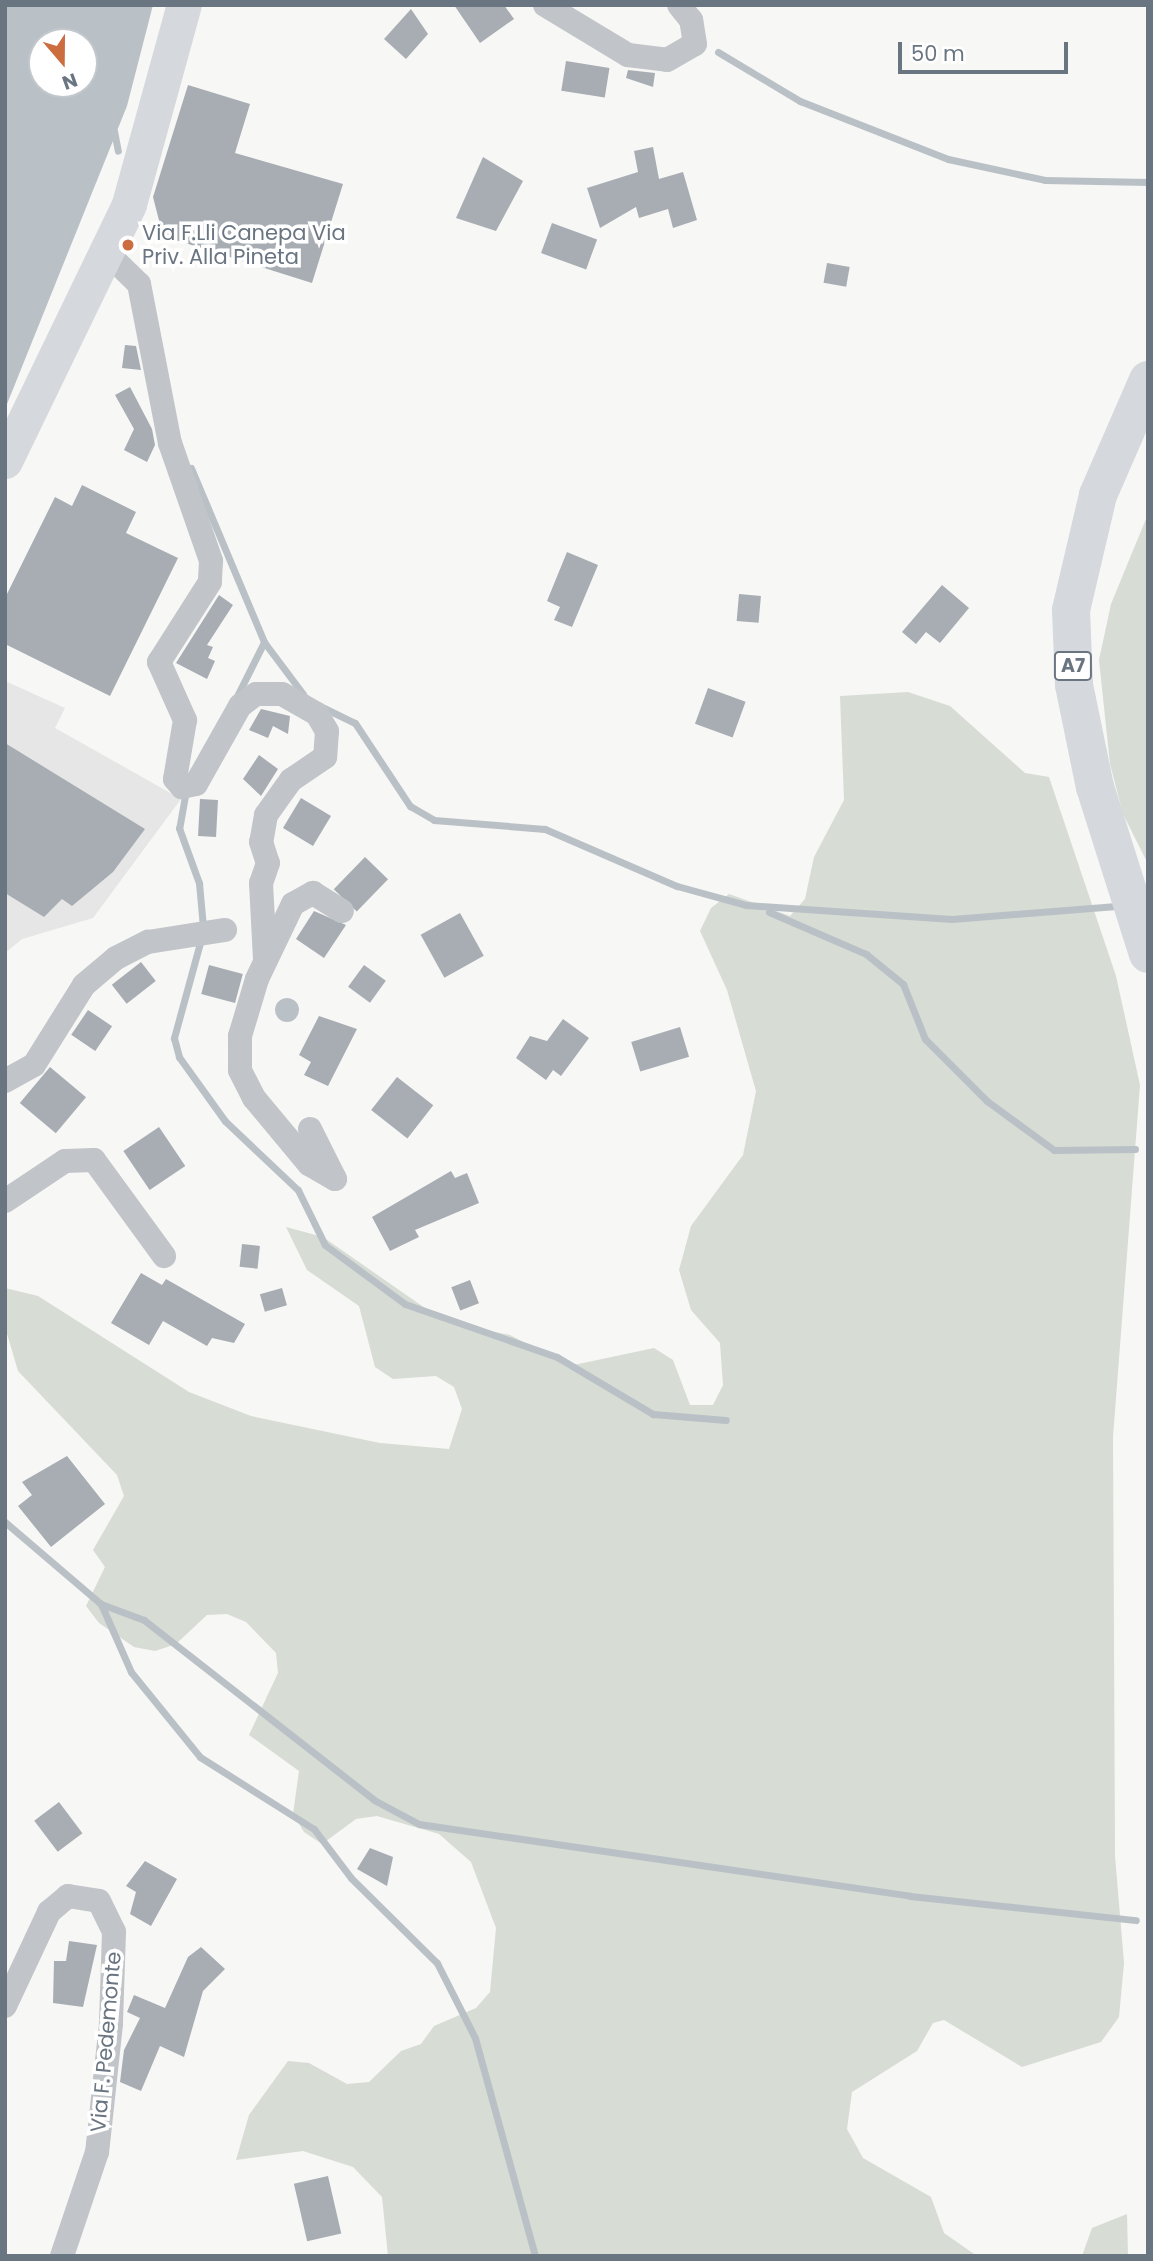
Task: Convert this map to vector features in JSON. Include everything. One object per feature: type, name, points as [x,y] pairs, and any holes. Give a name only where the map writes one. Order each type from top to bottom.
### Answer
[{"type":"highway","name":"A7","points":[[1148,380],[1098,495],[1071,610],[1074,685],[1095,787],[1148,954]]},
{"type":"main road","points":[[5,461],[106,252],[150,144],[184,5]]},
{"type":"street","points":[[545,5],[628,55],[667,60],[695,44],[691,20],[679,5]]},
{"type":"street","points":[[106,252],[139,285],[170,443],[211,561],[209,582],[159,662],[185,720],[175,779],[182,787],[196,784],[240,706],[256,694],[282,694],[317,714],[327,731],[325,757],[291,780],[266,815],[261,842],[268,863],[261,883],[265,960]]},
{"type":"street","points":[[310,1129],[335,1179],[309,1164],[242,1080],[245,1010],[265,960],[279,942],[283,919],[304,894],[342,911]]},
{"type":"street","points":[[5,1081],[39,1059],[84,985],[116,958],[148,942],[225,930]]},
{"type":"street","points":[[5,1200],[65,1161],[94,1160],[164,1256]]},
{"type":"street","name":"Via F. Pedemonte","points":[[5,2006],[49,1912],[68,1896],[99,1901],[114,1932],[111,2024],[97,2152],[62,2256]]},
{"type":"shaded area","points":[[5,5],[153,5],[127,106],[5,409]]},
{"type":"shaded area","points":[[1148,514],[1148,864],[1123,814],[1110,764],[1099,660],[1111,604]]},
{"type":"shaded area","points":[[5,681],[65,708],[55,728],[181,799],[93,918],[22,939],[5,953]]},
{"type":"shaded area","points":[[908,692],[950,706],[1025,773],[1049,777],[1116,976],[1140,1085],[1113,1437],[1115,1856],[1124,1963],[1119,2017],[1101,2042],[1022,2067],[944,2020],[933,2023],[917,2051],[852,2092],[847,2129],[863,2158],[931,2197],[944,2233],[977,2256],[388,2256],[382,2197],[353,2167],[303,2151],[236,2160],[249,2115],[288,2061],[309,2063],[347,2084],[369,2082],[401,2051],[421,2044],[434,2026],[476,2008],[490,1992],[496,1928],[471,1862],[439,1834],[377,1816],[356,1819],[322,1844],[304,1832],[293,1814],[299,1771],[249,1735],[278,1673],[276,1653],[246,1622],[227,1614],[207,1615],[176,1644],[155,1651],[134,1647],[99,1623],[86,1606],[105,1567],[93,1550],[124,1496],[117,1475],[18,1371],[5,1327],[5,1288],[38,1296],[189,1392],[251,1416],[380,1443],[449,1449],[462,1409],[454,1387],[436,1376],[393,1379],[375,1367],[359,1306],[307,1270],[286,1227],[323,1237],[445,1322],[510,1335],[569,1366],[654,1348],[673,1360],[690,1405],[713,1405],[723,1385],[720,1343],[691,1310],[679,1270],[691,1226],[743,1155],[756,1091],[727,990],[700,931],[711,908],[729,894],[790,916],[805,899],[814,857],[844,800],[840,696]]},
{"type":"shaded area","points":[[287,998],[298,1005],[299,1010],[292,1021],[287,1022],[276,1015],[275,1010],[282,999]]},
{"type":"shaded area","points":[[1127,2214],[1128,2256],[1082,2256],[1092,2228]]},
{"type":"building","points":[[454,5],[504,5],[514,19],[480,43]]},
{"type":"building","points":[[411,9],[428,34],[406,59],[384,39]]},
{"type":"building","points":[[566,61],[609,68],[605,98],[561,91]]},
{"type":"building","points":[[628,70],[655,73],[653,87],[626,78]]},
{"type":"building","points":[[188,85],[250,104],[235,153],[343,184],[312,283],[163,236],[153,197]]},
{"type":"building","points":[[653,147],[659,179],[683,172],[697,220],[673,228],[668,209],[639,218],[636,207],[600,228],[587,188],[638,172],[634,151]]},
{"type":"building","points":[[483,157],[523,181],[496,231],[456,218]]},
{"type":"building","points":[[552,223],[597,239],[586,269],[541,253]]},
{"type":"building","points":[[827,263],[850,267],[846,287],[824,283]]},
{"type":"building","points":[[125,345],[136,346],[141,370],[122,368]]},
{"type":"building","points":[[130,387],[152,429],[155,445],[147,462],[124,450],[134,429],[115,395]]},
{"type":"building","points":[[82,485],[136,512],[126,533],[178,558],[110,696],[5,644],[5,598],[55,497],[72,506]]},
{"type":"building","points":[[567,552],[598,565],[572,627],[554,620],[560,607],[547,601]]},
{"type":"building","points":[[942,585],[969,608],[940,643],[926,632],[916,644],[902,632]]},
{"type":"building","points":[[739,594],[761,596],[759,623],[737,621]]},
{"type":"building","points":[[219,595],[233,605],[207,645],[213,647],[208,658],[215,661],[207,679],[176,663]]},
{"type":"building","points":[[708,688],[746,702],[733,737],[695,724]]},
{"type":"building","points":[[261,709],[290,716],[288,734],[273,726],[268,738],[249,730]]},
{"type":"building","points":[[5,743],[145,829],[113,872],[72,906],[62,899],[44,917],[5,893]]},
{"type":"building","points":[[259,755],[278,769],[261,796],[243,779]]},
{"type":"building","points":[[301,798],[331,816],[313,846],[283,828]]},
{"type":"building","points":[[200,799],[218,800],[216,837],[198,836]]},
{"type":"building","points":[[365,857],[388,879],[357,912],[334,889]]},
{"type":"building","points":[[314,911],[346,925],[324,958],[296,939]]},
{"type":"building","points":[[460,913],[484,956],[444,978],[421,935]]},
{"type":"building","points":[[141,962],[156,981],[127,1004],[112,985]]},
{"type":"building","points":[[209,965],[243,974],[235,1003],[201,994]]},
{"type":"building","points":[[364,965],[386,981],[370,1003],[348,987]]},
{"type":"building","points":[[88,1010],[112,1026],[95,1051],[71,1035]]},
{"type":"building","points":[[319,1016],[357,1029],[328,1086],[304,1075],[311,1062],[299,1055]]},
{"type":"building","points":[[563,1019],[589,1038],[561,1076],[553,1070],[546,1080],[516,1058],[530,1036],[547,1041]]},
{"type":"building","points":[[680,1027],[689,1057],[640,1072],[631,1042]]},
{"type":"building","points":[[50,1067],[86,1097],[56,1133],[20,1103]]},
{"type":"building","points":[[397,1077],[433,1105],[407,1138],[371,1110]]},
{"type":"building","points":[[159,1127],[185,1166],[150,1190],[123,1151]]},
{"type":"building","points":[[451,1171],[455,1178],[467,1173],[479,1203],[415,1230],[419,1237],[390,1251],[372,1217]]},
{"type":"building","points":[[242,1244],[260,1246],[257,1269],[240,1267]]},
{"type":"building","points":[[141,1273],[162,1285],[166,1279],[245,1324],[234,1343],[212,1338],[207,1346],[163,1321],[149,1345],[111,1323]]},
{"type":"building","points":[[470,1280],[479,1303],[460,1311],[451,1287]]},
{"type":"building","points":[[282,1288],[287,1305],[265,1312],[260,1294]]},
{"type":"building","points":[[67,1456],[105,1504],[51,1547],[18,1506],[32,1495],[22,1482]]},
{"type":"building","points":[[59,1802],[82,1833],[58,1852],[34,1821]]},
{"type":"building","points":[[370,1848],[393,1857],[387,1886],[357,1869]]},
{"type":"building","points":[[145,1861],[177,1879],[151,1926],[130,1914],[136,1892],[126,1886]]},
{"type":"building","points":[[69,1941],[97,1945],[83,2007],[53,2003],[54,1961],[66,1961]]},
{"type":"building","points":[[201,1947],[225,1969],[203,1991],[184,2057],[160,2046],[141,2091],[120,2082],[124,2050],[140,2018],[127,2012],[134,1995],[165,2008],[188,1957]]},
{"type":"building","points":[[328,2176],[341,2233],[307,2241],[294,2184]]},
{"type":"waterway","points":[[718,52],[800,101],[948,159],[1045,180],[1148,182]]},
{"type":"waterway","points":[[114,131],[118,151]]},
{"type":"waterway","points":[[191,468],[264,642],[303,694]]},
{"type":"waterway","points":[[235,700],[264,642]]},
{"type":"waterway","points":[[324,708],[355,723],[410,806],[434,820],[545,829],[677,886],[746,905],[952,919],[1119,906]]},
{"type":"waterway","points":[[186,790],[179,828],[199,883],[203,927]]},
{"type":"waterway","points":[[769,912],[866,954],[903,984],[925,1039],[987,1101],[1054,1150],[1135,1149]]},
{"type":"waterway","points":[[201,939],[174,1038],[179,1057],[225,1121],[298,1190],[325,1245],[405,1304],[557,1357],[653,1414],[726,1420]]},
{"type":"waterway","points":[[5,1522],[101,1604],[131,1672],[200,1757],[314,1829],[351,1878],[437,1963],[475,2038],[535,2256]]},
{"type":"waterway","points":[[101,1604],[144,1620],[374,1800],[419,1824],[910,1896],[1136,1920]]},
{"type":"place","name":"Via F.Lli Canepa Via Priv. Alla Pineta","points":[[128,245]]}]
